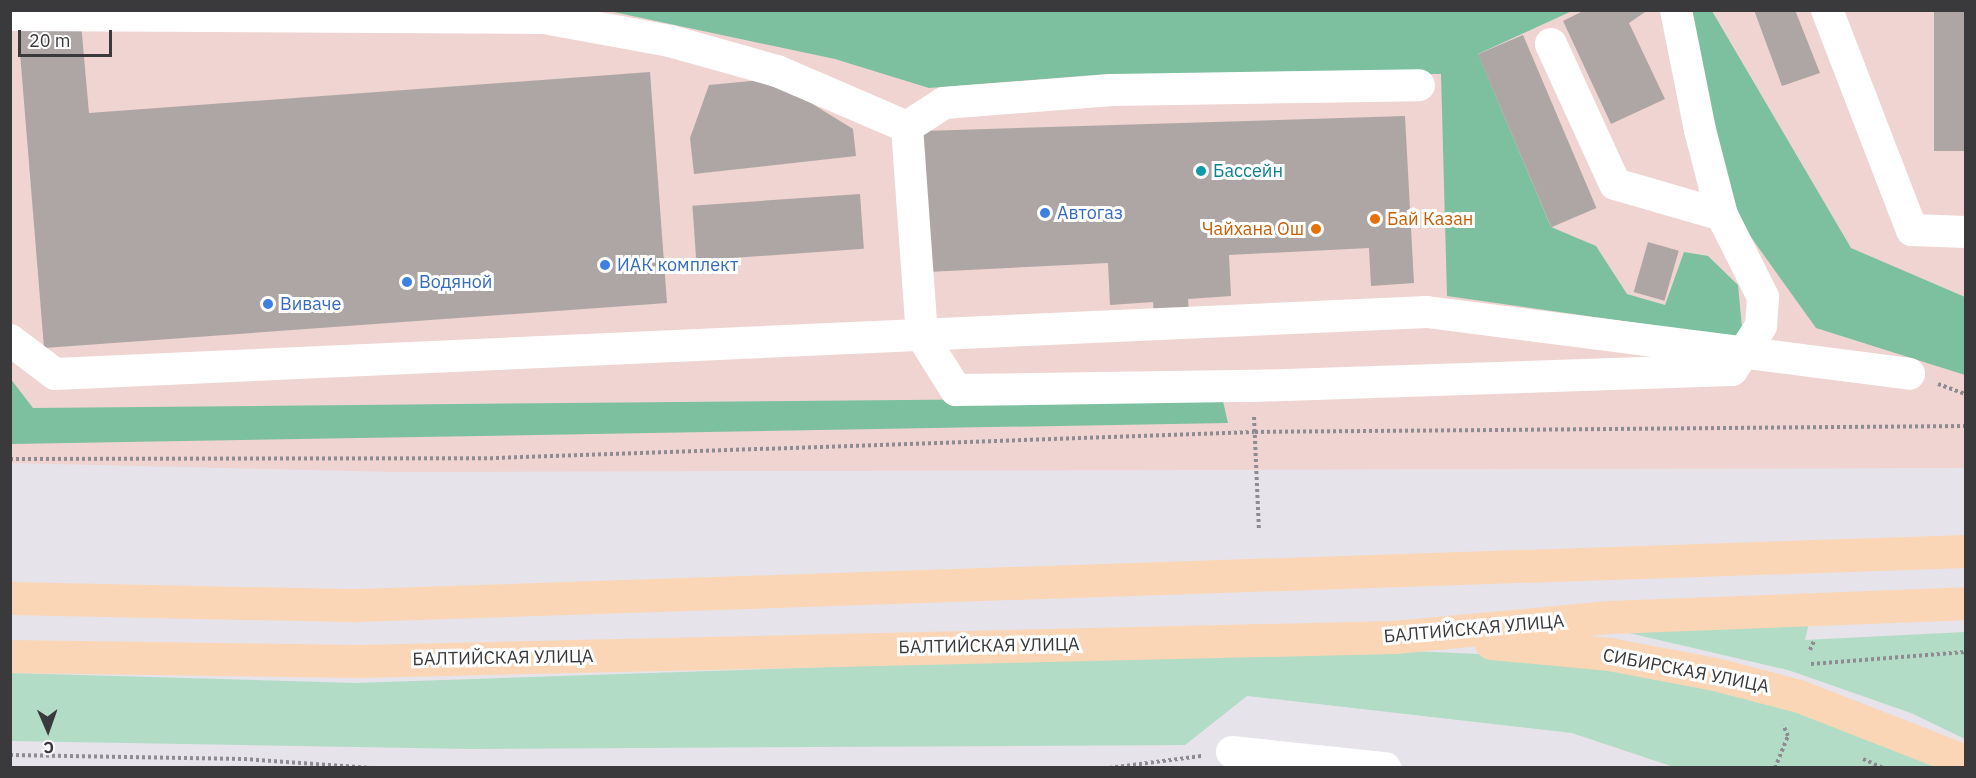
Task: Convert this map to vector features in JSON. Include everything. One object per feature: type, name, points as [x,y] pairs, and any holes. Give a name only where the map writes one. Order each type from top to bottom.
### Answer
[{"type":"main road","points":[[10,598],[357,605],[1965,551]]},
{"type":"main road","name":"БАЛТИЙСКАЯ УЛИЦА","points":[[10,656],[360,661],[1394,637],[1609,617],[1965,603]]},
{"type":"main road","name":"СИБИРСКАЯ УЛИЦА","points":[[1394,637],[1609,654],[1715,674],[1799,696],[1965,761]]},
{"type":"lane","points":[[907,127],[922,336],[956,390],[1252,386],[1732,369],[1761,326],[1764,297],[1722,215],[1700,130],[1676,10]]},
{"type":"lane","points":[[1827,10],[1912,230],[1965,232]]},
{"type":"lane","points":[[10,15],[544,18],[670,41],[777,71],[907,127]]},
{"type":"lane","points":[[1551,44],[1615,184],[1722,215]]},
{"type":"lane","points":[[907,127],[944,103],[1112,90],[1419,85]]},
{"type":"lane","points":[[10,340],[56,374],[1426,312],[1746,351],[1909,374]]},
{"type":"lane","points":[[1232,752],[1385,768]]},
{"type":"path","points":[[1254,417],[1259,531]]},
{"type":"path","points":[[10,459],[496,458],[1255,432],[1965,426]]},
{"type":"path","points":[[1805,665],[1965,652]]},
{"type":"path","points":[[1775,768],[1788,736],[1782,724]]},
{"type":"path","points":[[1109,768],[1232,752]]},
{"type":"path","points":[[10,755],[244,759],[372,768]]},
{"type":"shaded area","points":[[11,11],[609,11],[671,22],[771,11],[1965,11],[1965,468],[395,472],[11,463]]},
{"type":"green space","points":[[609,11],[1572,11],[1478,54],[1551,227],[1596,246],[1627,294],[1665,305],[1684,252],[1708,256],[1738,285],[1743,338],[1447,296],[1441,74],[1107,74],[929,88],[835,59]]},
{"type":"green space","points":[[1685,11],[1712,11],[1851,248],[1965,297],[1965,375],[1816,328],[1728,205]]},
{"type":"green space","points":[[10,378],[33,408],[1222,397],[1228,423],[11,444]]},
{"type":"green space","points":[[1809,623],[1805,640],[1965,632],[1965,739],[1911,713],[1788,670],[1629,633]]},
{"type":"green space","points":[[1364,649],[1592,659],[1782,698],[1955,767],[1674,767],[1572,733],[1247,696],[1185,745],[471,749],[11,741],[11,673],[355,683]]},
{"type":"building","points":[[1585,10],[1648,10],[1629,23],[1665,99],[1611,124],[1563,21]]},
{"type":"building","points":[[1754,10],[1795,10],[1820,73],[1782,86]]},
{"type":"building","points":[[1934,10],[1965,10],[1965,151],[1934,151]]},
{"type":"building","points":[[81,23],[89,113],[650,72],[667,303],[44,348],[18,28]]},
{"type":"building","points":[[1523,35],[1596,208],[1551,227],[1478,54]]},
{"type":"building","points":[[772,79],[853,129],[856,156],[694,174],[690,138],[709,85]]},
{"type":"building","points":[[1405,116],[1414,283],[1371,286],[1369,248],[1229,255],[1231,296],[1188,299],[1189,312],[1154,314],[1153,302],[1110,305],[1108,263],[928,272],[923,131]]},
{"type":"building","points":[[860,194],[864,249],[696,261],[692,206]]},
{"type":"building","points":[[1648,242],[1679,251],[1664,301],[1634,292]]},
{"type":"place","name":"Бассейн","points":[[1201,171]]},
{"type":"place","name":"Автогаз","points":[[1045,213]]},
{"type":"place","name":"Бай Казан","points":[[1375,219]]},
{"type":"place","name":"Чайхана Ош","points":[[1316,229]]},
{"type":"place","name":"ИАК комплект","points":[[605,265]]},
{"type":"place","name":"Водяной","points":[[407,282]]},
{"type":"place","name":"Виваче","points":[[268,304]]}]
